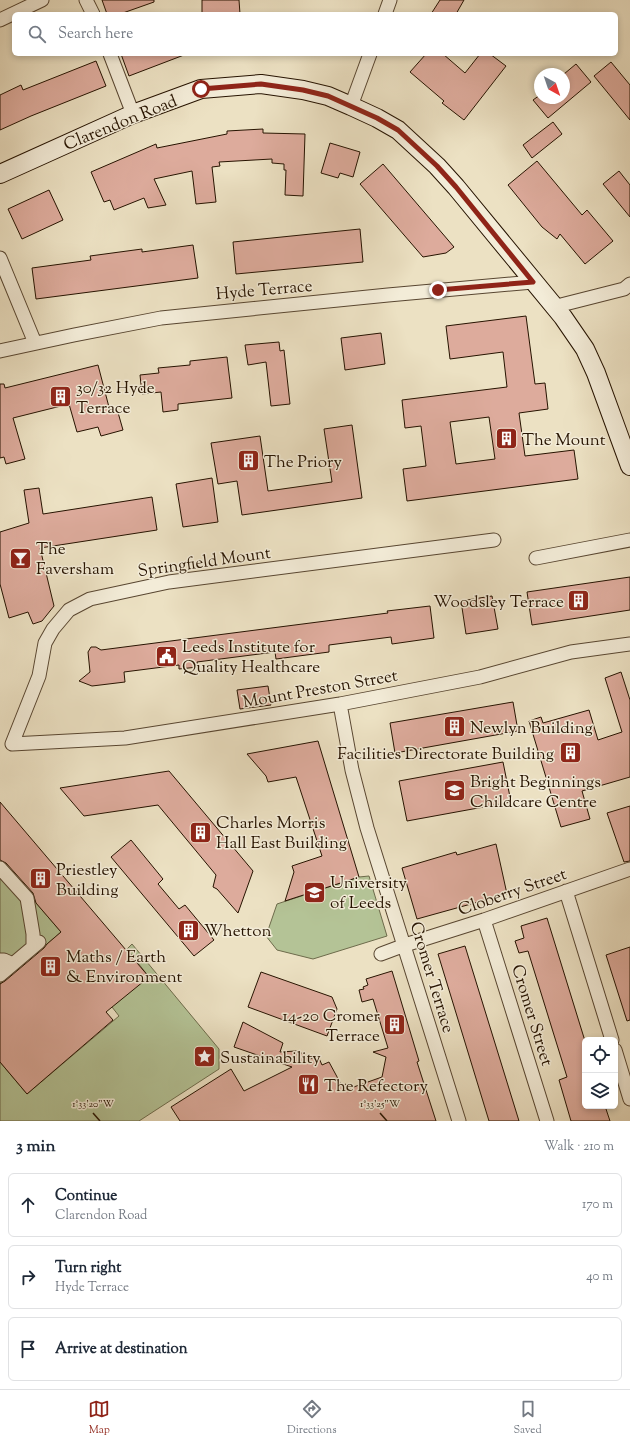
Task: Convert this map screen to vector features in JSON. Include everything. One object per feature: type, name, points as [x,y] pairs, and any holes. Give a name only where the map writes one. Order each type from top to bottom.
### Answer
[{"type":"street","points":[[17,12],[42,0]]},
{"type":"street","points":[[86,0],[92,12]]},
{"type":"street","points":[[386,12],[390,0]]},
{"type":"street","points":[[0,20],[12,14]]},
{"type":"street","points":[[111,56],[133,114]]},
{"type":"street","points":[[350,106],[369,56]]},
{"type":"street","name":"Clarendon Road","points":[[0,174],[133,114],[201,89],[261,84],[303,90],[328,96],[377,118],[398,130],[456,187],[553,307],[563,317],[585,349],[596,373],[630,466]]},
{"type":"street","points":[[0,258],[35,343]]},
{"type":"street","name":"Hyde Terrace","points":[[0,351],[126,324],[182,316],[533,282]]},
{"type":"street","points":[[553,307],[624,289],[630,284]]},
{"type":"street","name":"Springfield Mount","points":[[12,744],[39,676],[45,643],[53,629],[69,610],[90,599],[169,582],[494,540]]},
{"type":"street","points":[[536,558],[630,540]]},
{"type":"street","name":"Mount Preston Street","points":[[12,744],[124,738],[340,704],[480,677],[571,652],[630,644]]},
{"type":"street","name":"Cromer Terrace","points":[[340,704],[352,770],[367,828],[405,945],[459,1121]]},
{"type":"street","points":[[0,868],[27,898],[33,934],[38,943],[0,975]]},
{"type":"street","name":"Cloberry Street","points":[[382,954],[630,869]]},
{"type":"street","points":[[566,892],[611,1037]]},
{"type":"street","name":"Cromer Street","points":[[484,920],[547,1121]]},
{"type":"street","points":[[0,960],[13,964]]},
{"type":"street","points":[[618,1060],[630,1099]]},
{"type":"green space","points":[[0,861],[61,932],[0,984]]},
{"type":"green space","points":[[369,876],[387,936],[313,959],[277,950],[266,936],[277,904],[359,877]]},
{"type":"green space","points":[[132,944],[219,1049],[219,1069],[139,1121],[0,1121],[0,1062],[27,1094],[119,1016],[105,998],[149,977],[127,949]]},
{"type":"building","points":[[102,0],[154,0],[154,2],[126,12],[106,12]]},
{"type":"building","points":[[202,0],[239,0],[240,12],[202,12]]},
{"type":"building","points":[[440,0],[464,0],[457,12],[432,12]]},
{"type":"building","points":[[122,56],[181,56],[129,76]]},
{"type":"building","points":[[424,56],[445,56],[465,73],[478,56],[493,56],[506,66],[464,120],[442,103],[444,101],[410,72]]},
{"type":"building","points":[[96,61],[106,86],[0,130],[0,95],[21,85],[23,90]]},
{"type":"building","points":[[611,62],[630,85],[630,120],[594,76]]},
{"type":"building","points":[[576,64],[591,82],[570,100],[570,69]]},
{"type":"building","points":[[536,104],[565,104],[548,118]]},
{"type":"building","points":[[553,122],[562,134],[532,158],[523,145]]},
{"type":"building","points":[[263,129],[263,133],[305,134],[303,196],[285,195],[286,170],[284,170],[284,164],[272,163],[272,159],[219,162],[220,166],[212,167],[216,202],[196,204],[192,171],[154,179],[166,205],[148,208],[144,198],[114,210],[110,200],[104,202],[91,172],[156,144],[157,148],[227,134],[227,131]]},
{"type":"building","points":[[330,143],[360,152],[353,177],[340,173],[338,178],[321,173]]},
{"type":"building","points":[[537,161],[582,215],[587,210],[613,241],[585,264],[560,234],[557,239],[542,227],[508,185]]},
{"type":"building","points":[[383,164],[454,247],[446,253],[423,257],[360,184]]},
{"type":"building","points":[[619,171],[630,185],[630,217],[603,184]]},
{"type":"building","points":[[49,190],[63,220],[22,239],[8,209]]},
{"type":"building","points":[[360,229],[363,262],[236,274],[233,242]]},
{"type":"building","points":[[193,245],[198,278],[36,299],[32,268],[91,260],[90,256],[142,249],[142,252]]},
{"type":"building","name":"The Mount","points":[[526,316],[535,384],[545,383],[548,409],[519,413],[525,456],[574,450],[578,479],[407,501],[403,469],[426,466],[421,426],[405,428],[402,400],[507,387],[503,352],[450,359],[446,326]],"holes":[[[489,417],[495,459],[456,464],[450,422]]]},
{"type":"building","points":[[381,333],[385,364],[345,370],[341,338]]},
{"type":"building","points":[[279,342],[280,351],[284,350],[290,404],[271,406],[266,362],[248,365],[245,345]]},
{"type":"building","points":[[227,357],[232,398],[178,404],[178,410],[163,412],[161,392],[142,394],[140,375],[159,373],[158,368],[190,365],[190,361]]},
{"type":"building","points":[[98,365],[110,411],[117,409],[123,430],[101,436],[98,427],[77,432],[69,404],[13,418],[25,459],[6,464],[4,457],[0,458],[0,384],[4,384],[5,388]]},
{"type":"building","name":"The Priory","points":[[352,425],[362,498],[242,515],[237,481],[218,484],[211,443],[260,436],[268,491],[332,482],[324,429]]},
{"type":"building","points":[[212,478],[218,522],[183,527],[176,484]]},
{"type":"building","points":[[39,488],[43,514],[152,497],[157,530],[40,548],[54,606],[42,621],[33,624],[28,612],[9,618],[0,584],[0,532],[29,523],[24,490]]},
{"type":"building","name":"Woodsley Terrace","points":[[630,577],[630,610],[532,625],[527,592]]},
{"type":"building","points":[[492,596],[498,629],[466,634],[461,601]]},
{"type":"building","points":[[430,606],[434,638],[392,644],[391,637],[329,645],[329,652],[276,659],[275,652],[197,662],[198,667],[179,669],[179,665],[124,672],[125,682],[92,686],[79,681],[90,672],[88,652],[91,647],[96,647],[101,650],[388,613],[387,611]]},
{"type":"building","name":"Facilities Directorate Building","points":[[621,672],[630,700],[630,777],[582,791],[590,819],[561,827],[529,721],[541,717],[543,723],[589,710],[598,740],[622,732],[605,678]]},
{"type":"building","points":[[268,686],[271,705],[240,709],[237,690]]},
{"type":"building","name":"Newlyn Building","points":[[513,702],[518,731],[395,753],[390,723]]},
{"type":"building","points":[[318,741],[359,877],[285,901],[294,872],[292,866],[322,856],[296,777],[268,782],[266,776],[247,754]]},
{"type":"building","name":"Bright Beginnings Childcare Centre","points":[[503,762],[511,802],[407,821],[399,781]]},
{"type":"building","name":"Charles Morris Hall East Building","points":[[169,771],[253,871],[238,913],[217,889],[213,887],[216,875],[158,805],[84,816],[60,788]]},
{"type":"building","points":[[0,802],[149,977],[106,1012],[113,1020],[27,1094],[0,1062],[0,984],[61,932],[36,903],[33,893],[6,863],[0,860]]},
{"type":"building","points":[[630,806],[630,861],[624,862],[607,813]]},
{"type":"building","points":[[131,840],[163,879],[158,884],[179,909],[185,905],[214,940],[194,956],[111,857]]},
{"type":"building","points":[[496,844],[507,894],[417,919],[402,868],[456,852],[457,855]]},
{"type":"building","points":[[547,918],[584,1037],[582,1037],[582,1109],[606,1109],[610,1121],[571,1121],[559,1080],[567,1077],[528,951],[519,953],[515,941],[524,938],[521,926]]},
{"type":"building","points":[[465,946],[519,1121],[489,1121],[438,954]]},
{"type":"building","points":[[630,947],[630,1020],[627,1021],[606,955]]},
{"type":"building","points":[[392,971],[419,1061],[417,1062],[436,1121],[180,1121],[171,1107],[231,1069],[244,1091],[292,1067],[234,1047],[243,1022],[283,1043],[280,1052],[296,1051],[304,1054],[310,1059],[318,1056],[322,1065],[329,1062],[342,1086],[346,1084],[348,1089],[382,1077],[386,1057],[373,1052],[388,1048],[373,999],[362,1002],[359,990],[364,989],[363,987],[368,985],[366,979]]},
{"type":"building","points":[[261,972],[332,997],[337,1009],[327,1036],[248,1007]]},
{"type":"place","name":"30/32 Hyde Terrace","points":[[61,397]]},
{"type":"place","name":"The Mount","points":[[507,439]]},
{"type":"place","name":"The Priory","points":[[249,461]]},
{"type":"place","name":"The Faversham","points":[[21,558]]},
{"type":"place","name":"Woodsley Terrace","points":[[579,601]]},
{"type":"place","name":"Leeds Institute for Quality Healthcare","points":[[167,656]]},
{"type":"place","name":"Newlyn Building","points":[[454,727]]},
{"type":"place","name":"Facilities Directorate Building","points":[[570,753]]},
{"type":"place","name":"Bright Beginnings Childcare Centre","points":[[455,791]]},
{"type":"place","name":"Charles Morris Hall East Building","points":[[201,832]]},
{"type":"place","name":"Priestley Building","points":[[41,879]]},
{"type":"place","name":"University of Leeds","points":[[315,892]]},
{"type":"place","name":"Whetton","points":[[189,930]]},
{"type":"place","name":"Maths / Earth & Environment","points":[[51,966]]},
{"type":"place","name":"14-20 Cromer Terrace","points":[[395,1025]]},
{"type":"place","name":"Sustainability","points":[[204,1057]]},
{"type":"place","name":"The Refectory","points":[[309,1085]]},
{"type":"route","points":[[201,89],[261,84],[303,90],[328,96],[377,118],[398,130],[437,166],[456,187],[533,282],[438,290]]}]
